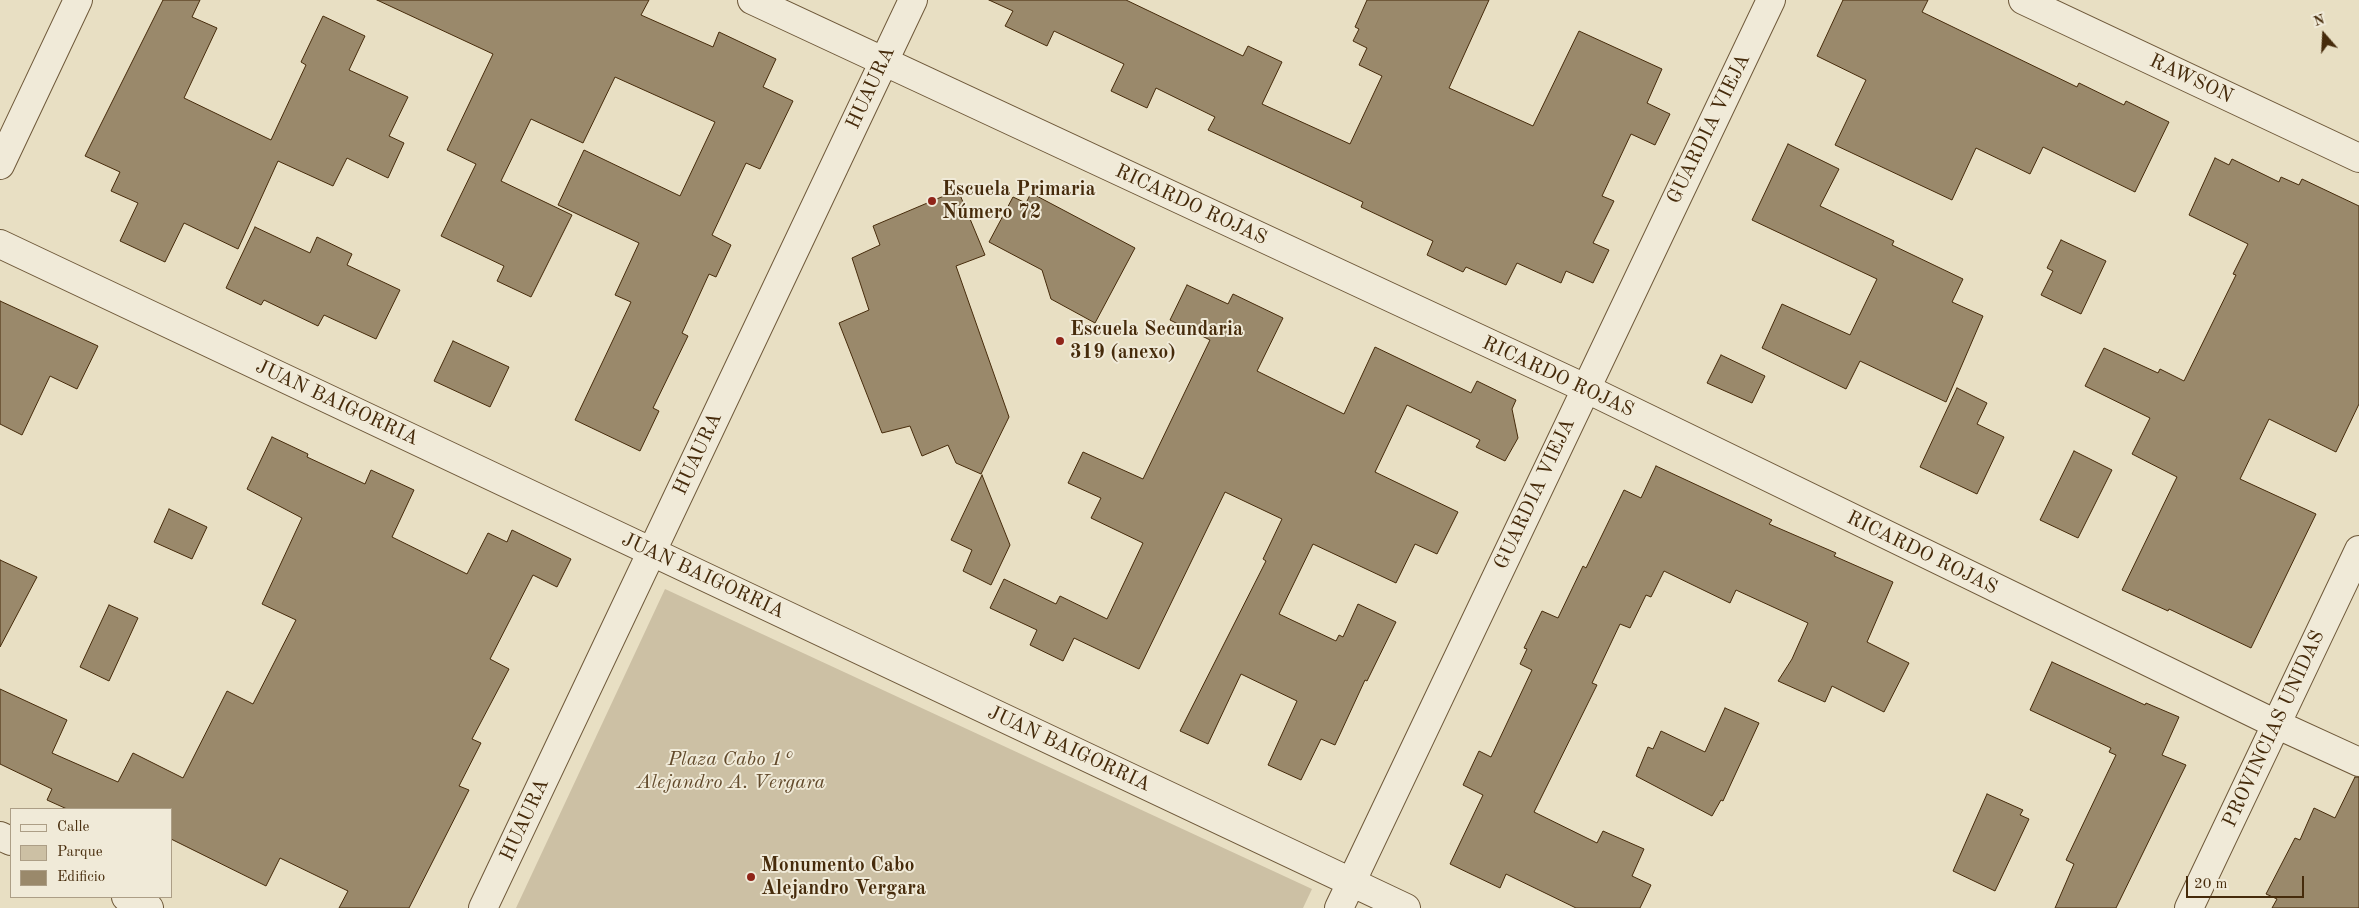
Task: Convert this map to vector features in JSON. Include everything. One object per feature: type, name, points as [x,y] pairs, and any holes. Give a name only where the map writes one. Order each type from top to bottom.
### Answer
[{"type":"street","points":[[0,165],[78,0]]},
{"type":"street","name":"RICARDO ROJAS","points":[[752,0],[1585,388],[2276,724],[2359,762]]},
{"type":"street","name":"HUAURA","points":[[483,908],[913,0]]},
{"type":"street","name":"GUARDIA VIEJA","points":[[1339,908],[1771,0]]},
{"type":"street","name":"RAWSON","points":[[2023,0],[2359,158]]},
{"type":"street","name":"JUAN BAIGORRIA","points":[[0,244],[1406,908]]},
{"type":"street","name":"PROVINCIAS UNIDAS","points":[[2189,908],[2359,550]]},
{"type":"street","points":[[128,898],[149,908]]},
{"type":"green space","name":"Plaza Cabo 1° Alejandro A. Vergara","points":[[665,589],[1312,889],[1303,908],[516,908]]},
{"type":"building","points":[[163,0],[200,0],[192,17],[217,28],[184,98],[271,140],[306,65],[301,62],[323,16],[365,36],[349,70],[408,97],[389,136],[404,143],[388,178],[347,158],[333,186],[278,161],[238,249],[184,223],[165,262],[120,241],[138,203],[111,191],[120,172],[85,156]]},
{"type":"building","points":[[377,0],[649,0],[641,15],[713,47],[719,32],[776,59],[763,87],[793,101],[760,169],[746,163],[712,235],[731,245],[716,277],[709,274],[682,333],[688,336],[653,408],[659,411],[640,451],[575,420],[631,302],[615,295],[639,243],[558,205],[584,150],[680,196],[715,122],[615,77],[583,143],[531,119],[501,181],[572,215],[531,297],[497,281],[504,266],[441,236],[476,164],[447,150],[493,54]]},
{"type":"building","points":[[989,0],[1126,0],[1243,56],[1248,46],[1282,62],[1262,104],[1350,144],[1382,76],[1359,65],[1367,48],[1353,41],[1359,29],[1355,27],[1367,0],[1489,0],[1449,88],[1533,126],[1579,31],[1662,69],[1647,103],[1670,114],[1655,145],[1631,134],[1602,196],[1614,201],[1593,243],[1609,250],[1593,283],[1566,271],[1561,283],[1517,263],[1506,285],[1466,267],[1463,272],[1427,255],[1433,241],[1361,207],[1363,202],[1208,130],[1215,117],[1156,88],[1147,108],[1111,91],[1124,64],[1054,31],[1047,46],[1005,26],[1013,11]]},
{"type":"building","points":[[1843,0],[1928,0],[1922,12],[2077,87],[2079,83],[2124,105],[2126,101],[2169,122],[2135,192],[2043,147],[2030,174],[1976,148],[1952,200],[1835,145],[1866,80],[1817,56]]},
{"type":"building","points":[[1788,144],[1839,169],[1820,206],[1894,241],[1892,245],[1963,279],[1952,302],[1983,316],[1946,402],[1860,361],[1846,389],[1762,348],[1782,304],[1850,335],[1877,279],[1752,220]]},
{"type":"building","points":[[2215,158],[2229,165],[2232,159],[2279,182],[2281,177],[2299,185],[2302,179],[2359,206],[2359,404],[2336,452],[2269,419],[2240,479],[2316,514],[2251,648],[2169,609],[2168,611],[2122,590],[2177,477],[2132,454],[2150,418],[2085,386],[2104,348],[2158,373],[2160,369],[2184,381],[2236,275],[2233,274],[2248,244],[2189,215]]},
{"type":"building","points":[[958,190],[985,255],[956,266],[1009,417],[981,474],[956,463],[948,445],[922,456],[910,426],[882,433],[839,323],[869,310],[852,258],[880,245],[873,226]]},
{"type":"building","points":[[1031,193],[1135,248],[1095,323],[1051,299],[1042,270],[989,242],[1013,197],[1026,203]]},
{"type":"building","points":[[255,227],[310,253],[317,237],[352,254],[347,265],[400,290],[376,339],[324,315],[318,326],[264,300],[261,305],[226,288]]},
{"type":"building","points":[[2061,240],[2106,261],[2081,314],[2041,295],[2053,271],[2047,268]]},
{"type":"building","points":[[1187,285],[1228,304],[1233,294],[1283,318],[1257,371],[1344,414],[1375,347],[1471,393],[1477,381],[1516,400],[1512,409],[1518,438],[1505,461],[1476,447],[1480,440],[1407,405],[1375,472],[1458,512],[1437,554],[1415,544],[1396,583],[1313,544],[1279,614],[1336,641],[1339,635],[1343,637],[1358,604],[1396,622],[1367,681],[1365,680],[1335,745],[1321,739],[1301,780],[1268,765],[1297,701],[1241,674],[1208,744],[1180,731],[1266,561],[1263,559],[1282,519],[1225,492],[1139,669],[1074,638],[1063,661],[1030,645],[1037,630],[990,608],[1004,579],[1056,604],[1060,596],[1107,619],[1143,543],[1091,518],[1101,498],[1068,483],[1083,452],[1143,479],[1210,340],[1170,320]]},
{"type":"building","points":[[0,301],[98,346],[77,389],[50,376],[22,435],[0,424]]},
{"type":"building","points":[[453,341],[509,367],[490,407],[434,381]]},
{"type":"building","points":[[1721,355],[1765,376],[1752,403],[1707,383]]},
{"type":"building","points":[[1957,388],[1987,403],[1977,424],[2004,437],[1977,494],[1920,467]]},
{"type":"building","points":[[272,437],[308,454],[307,457],[365,484],[371,470],[414,490],[392,537],[467,574],[488,533],[507,542],[512,530],[571,559],[557,587],[533,575],[490,659],[509,669],[472,739],[481,743],[459,786],[469,790],[409,908],[339,908],[348,891],[280,858],[266,886],[172,839],[172,808],[65,808],[47,800],[52,789],[0,764],[0,689],[67,720],[52,753],[118,782],[133,753],[183,778],[227,691],[253,704],[296,620],[262,604],[302,518],[247,489]]},
{"type":"building","points":[[2074,451],[2112,470],[2078,538],[2040,520]]},
{"type":"building","points":[[1656,466],[1772,520],[1769,524],[1836,553],[1834,556],[1893,582],[1867,642],[1909,663],[1884,712],[1832,686],[1825,702],[1778,681],[1792,659],[1808,623],[1736,590],[1730,603],[1664,571],[1651,597],[1646,595],[1630,628],[1620,624],[1592,683],[1597,685],[1534,812],[1597,843],[1603,831],[1644,849],[1632,876],[1651,885],[1640,908],[1576,908],[1506,874],[1500,888],[1450,864],[1483,795],[1463,785],[1479,751],[1491,757],[1532,670],[1520,664],[1527,649],[1524,648],[1542,611],[1558,618],[1583,566],[1586,568],[1624,490],[1641,498]]},
{"type":"building","points":[[982,475],[1010,545],[991,585],[963,571],[972,550],[951,540]]},
{"type":"building","points":[[169,509],[207,527],[192,559],[154,542]]},
{"type":"building","points":[[0,560],[37,577],[0,647]]},
{"type":"building","points":[[109,605],[138,618],[109,681],[80,667]]},
{"type":"building","points":[[2052,662],[2145,705],[2146,703],[2179,717],[2162,755],[2186,765],[2116,908],[2055,908],[2074,864],[2066,860],[2116,755],[2109,752],[2111,748],[2030,710]]},
{"type":"building","points":[[1725,708],[1759,723],[1723,801],[1721,800],[1712,816],[1636,776],[1648,747],[1653,749],[1661,731],[1705,752]]},
{"type":"building","points":[[2355,777],[2359,777],[2359,908],[2272,908],[2277,899],[2266,894],[2295,838],[2300,840],[2314,808],[2335,818]]},
{"type":"building","points":[[1987,794],[2023,810],[2020,815],[2029,819],[1995,891],[1953,871]]},
{"type":"place","name":"Escuela Primaria Número 72","points":[[932,201]]},
{"type":"place","name":"Escuela Secundaria 319 (anexo)","points":[[1060,341]]},
{"type":"place","name":"Monumento Cabo Alejandro Vergara","points":[[751,877]]}]
